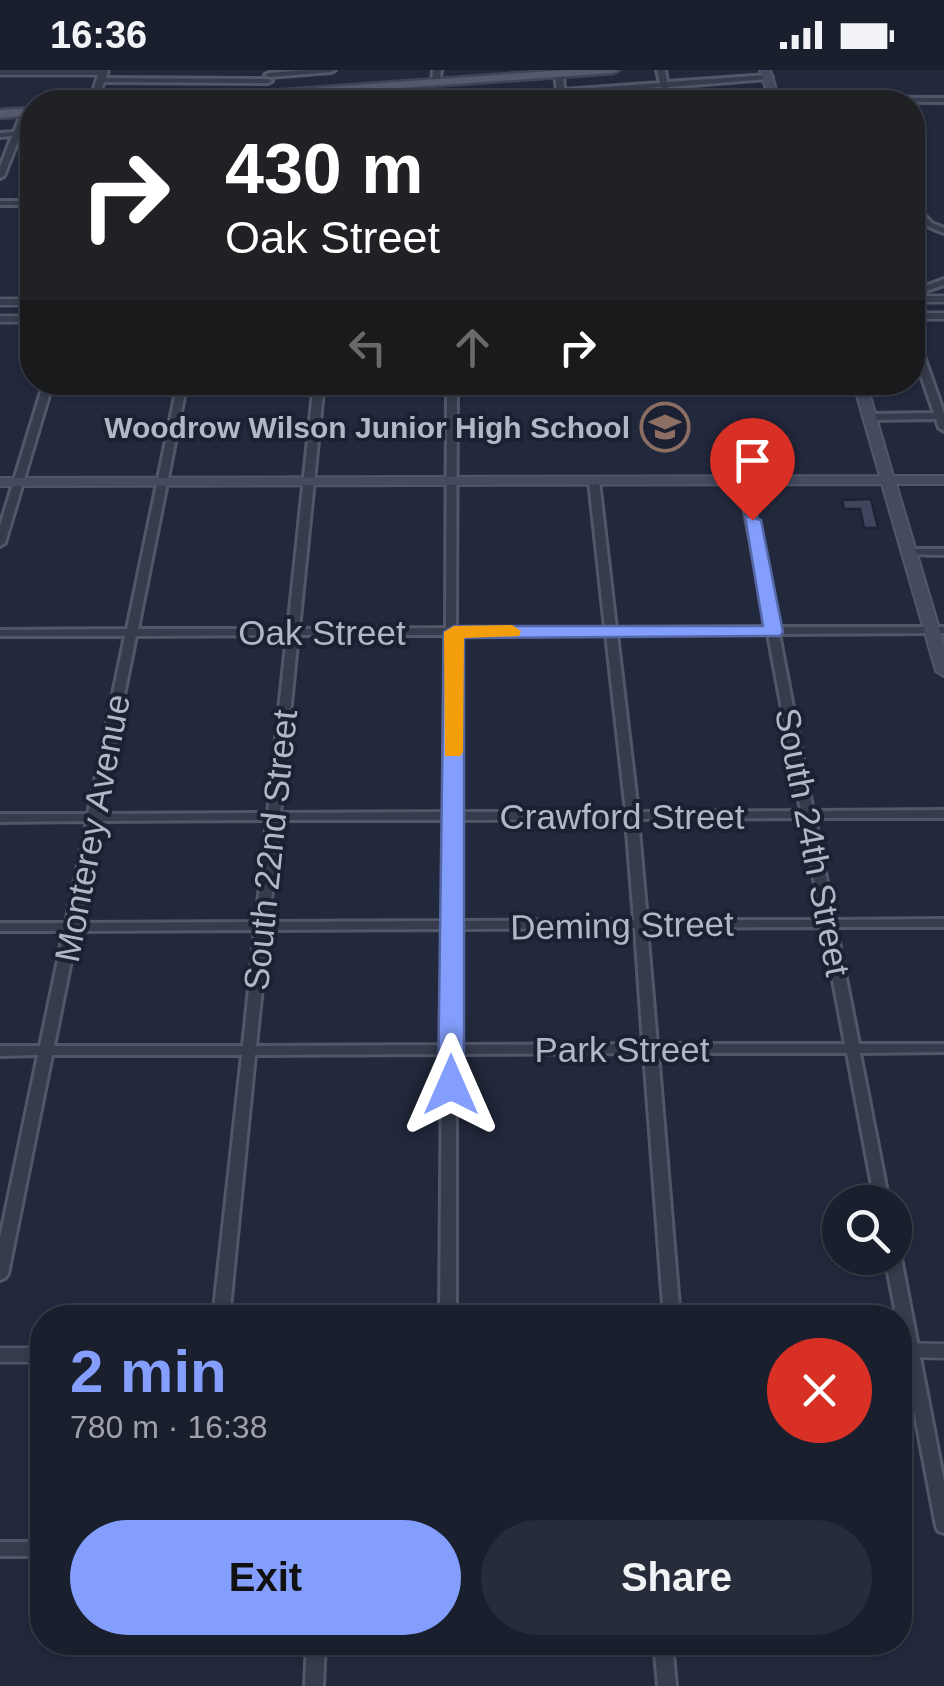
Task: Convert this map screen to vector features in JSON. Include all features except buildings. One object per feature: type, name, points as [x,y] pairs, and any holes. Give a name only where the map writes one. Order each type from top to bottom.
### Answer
[{"type":"main road","points":[[376,90],[436,76],[454,81],[612,70]]},
{"type":"main road","points":[[863,395],[908,552],[939,630],[944,671]]},
{"type":"main road","points":[[0,482],[944,480]]},
{"type":"street","points":[[0,72],[269,75],[331,70]]},
{"type":"street","points":[[661,70],[665,90]]},
{"type":"street","points":[[558,74],[560,90]]},
{"type":"street","points":[[624,90],[766,74]]},
{"type":"street","points":[[454,81],[454,90]]},
{"type":"street","points":[[0,176],[20,128]]},
{"type":"street","points":[[0,135],[20,134]]},
{"type":"street","points":[[925,221],[928,225]]},
{"type":"street","points":[[925,225],[944,231]]},
{"type":"street","points":[[925,370],[944,428]]},
{"type":"street","points":[[0,543],[45,395]]},
{"type":"street","name":"Monterey Avenue","points":[[0,1274],[180,395]]},
{"type":"street","name":"South 22nd Street","points":[[221,1305],[318,395]]},
{"type":"street","points":[[448,1305],[452,395]]},
{"type":"street","points":[[869,417],[942,416]]},
{"type":"street","name":"South 24th Street","points":[[744,480],[879,1185]]},
{"type":"street","points":[[594,481],[632,815],[671,1305]]},
{"type":"street","points":[[908,552],[944,552]]},
{"type":"street","name":"Oak Street","points":[[0,633],[939,630]]},
{"type":"street","name":"Crawford Street","points":[[0,818],[944,814]]},
{"type":"street","name":"Deming Street","points":[[0,927],[944,923]]},
{"type":"street","name":"Park Street","points":[[0,1052],[944,1048]]},
{"type":"street","points":[[895,1275],[900,1305]]},
{"type":"street","points":[[912,1350],[944,1350]]},
{"type":"street","points":[[0,1354],[30,1355]]},
{"type":"street","points":[[912,1378],[944,1526]]},
{"type":"street","points":[[0,1549],[30,1549]]},
{"type":"street","points":[[314,1686],[315,1655]]},
{"type":"street","points":[[664,1655],[667,1686]]},
{"type":"slow traffic","points":[[453,752],[454,632],[512,631]]},
{"type":"place","name":"Woodrow Wilson Junior High School","points":[[665,427]]},
{"type":"route","points":[[451,1085],[454,632],[774,632],[752,520]]}]
